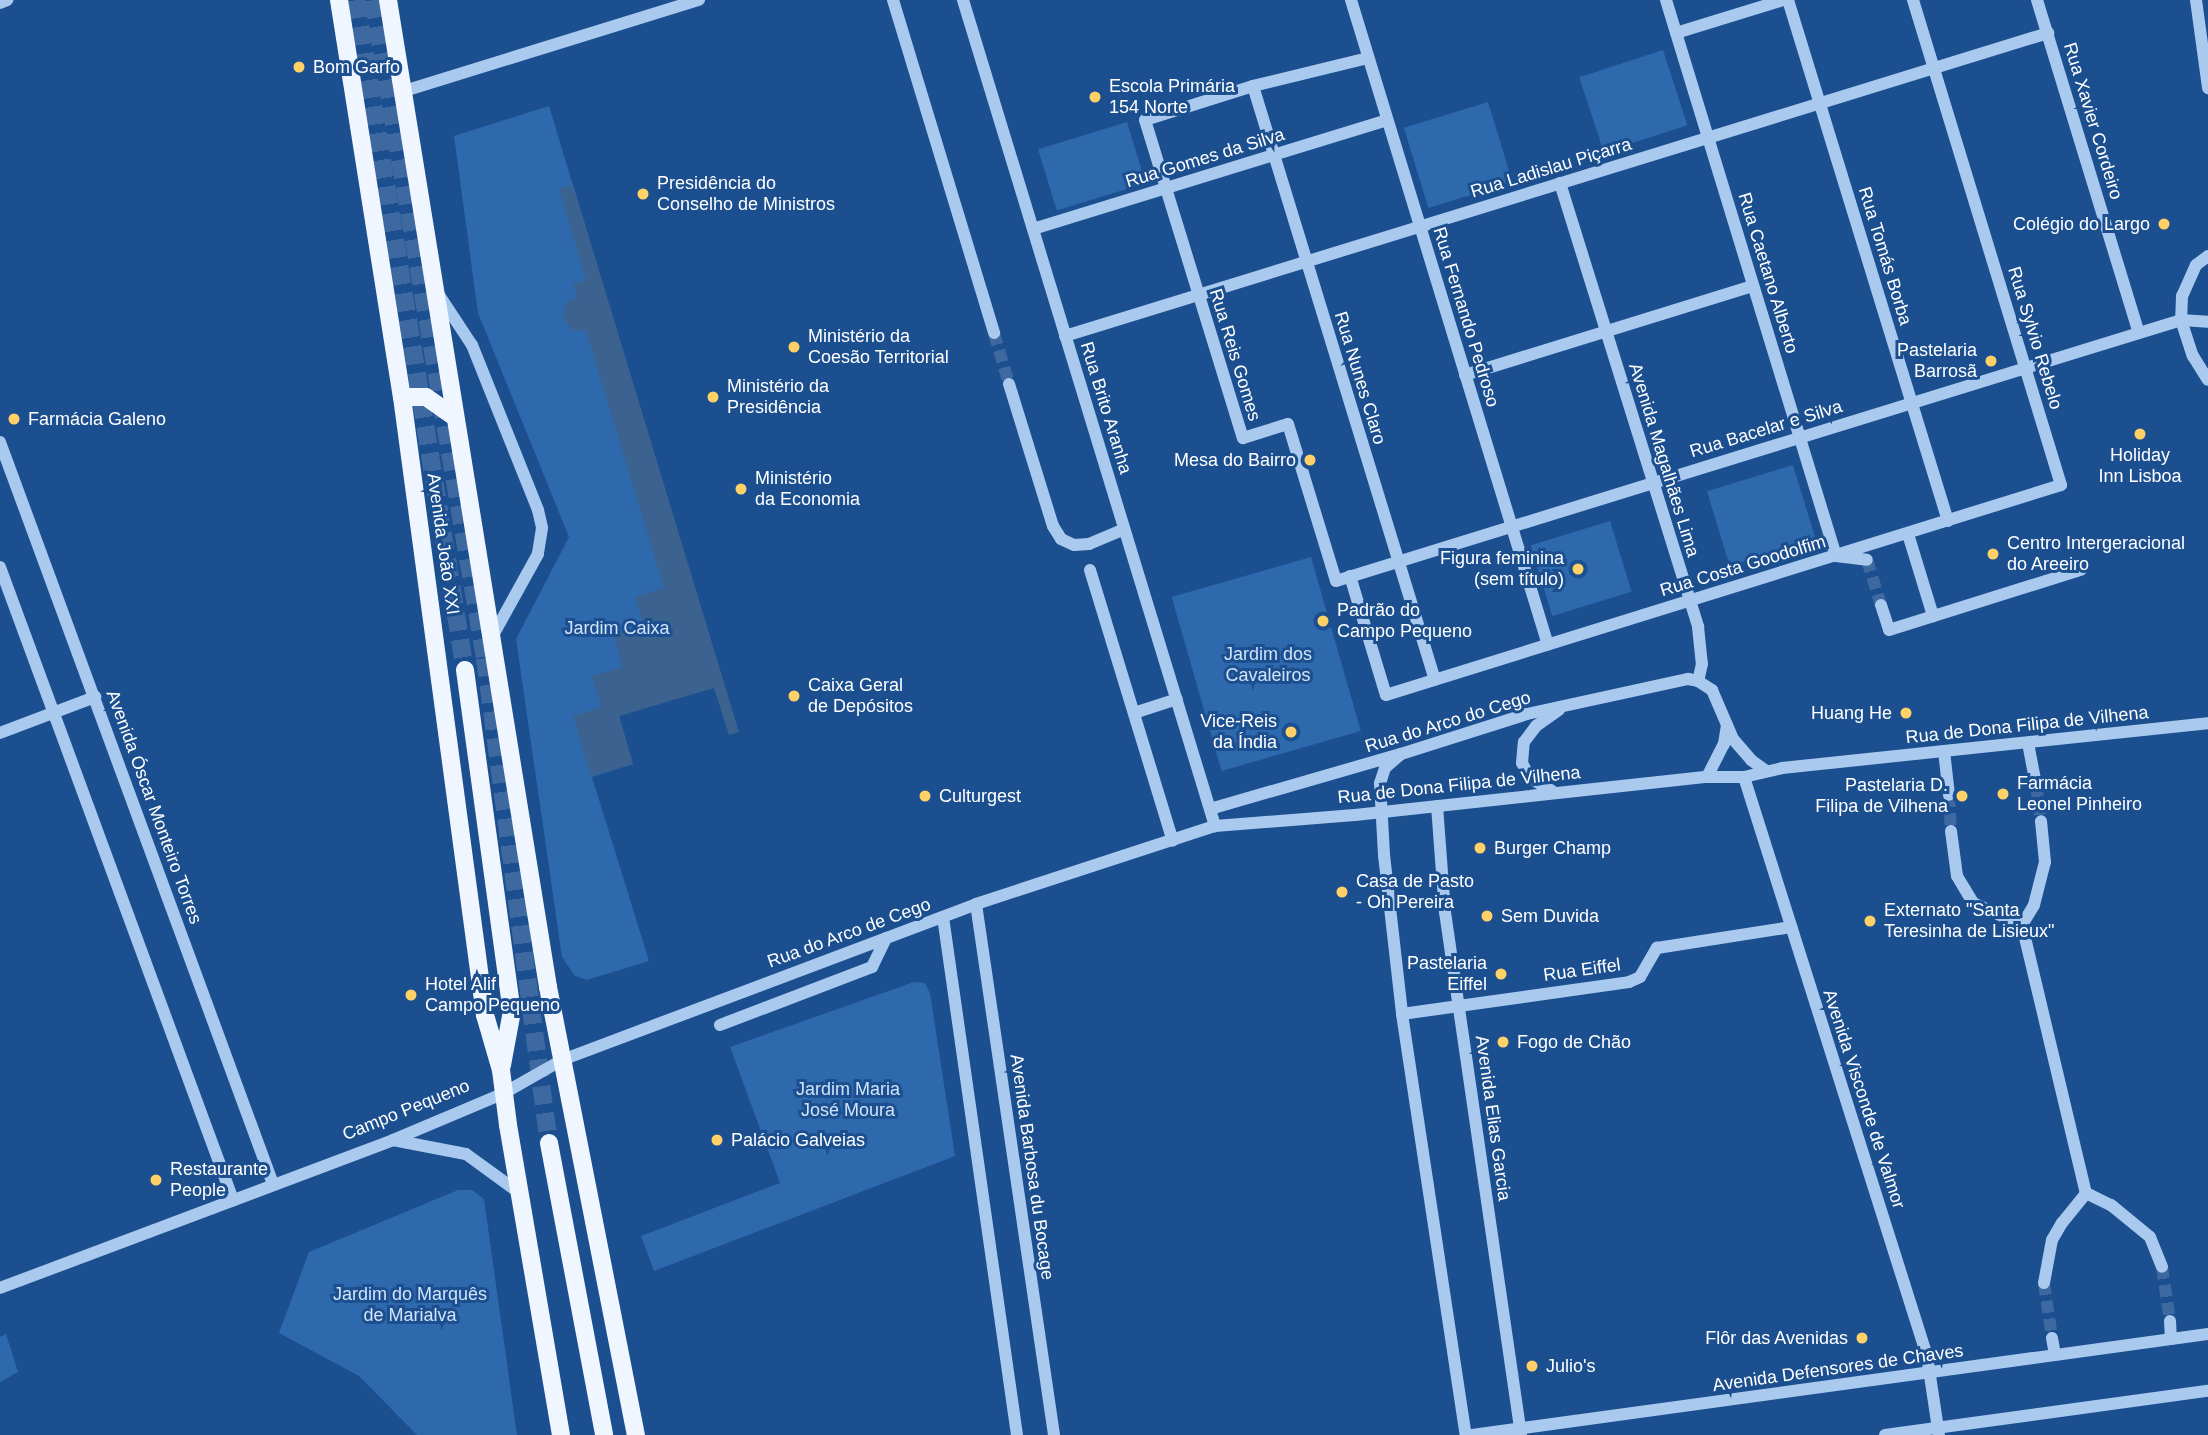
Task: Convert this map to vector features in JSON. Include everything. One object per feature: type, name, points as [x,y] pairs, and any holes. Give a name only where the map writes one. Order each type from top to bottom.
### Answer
[{"type":"main road","name":"Avenida João XXI","points":[[339,0],[402,397],[485,1015],[501,1070],[503,1093]]},
{"type":"main road","name":"Avenida João XXI","points":[[388,0],[453,416],[562,1060]]},
{"type":"main road","points":[[402,397],[426,397],[453,416]]},
{"type":"main road","points":[[464,670],[512,1011],[501,1070]]},
{"type":"main road","points":[[562,1060],[636,1435]]},
{"type":"main road","points":[[503,1093],[562,1435]]},
{"type":"main road","points":[[549,1143],[604,1435]]},
{"type":"street","points":[[0,3],[7,0]]},
{"type":"street","points":[[401,92],[699,0]]},
{"type":"street","points":[[893,0],[994,333]]},
{"type":"street","name":"Rua Brito Aranha","points":[[963,0],[1215,826]]},
{"type":"street","name":"Rua Fernando Pedroso","points":[[1350,0],[1548,645]]},
{"type":"street","name":"Rua Caetano Alberto","points":[[1666,0],[1836,556]]},
{"type":"street","points":[[1676,33],[1785,0]]},
{"type":"street","name":"Rua Tomás Borba","points":[[1785,0],[1820,103],[1948,521]]},
{"type":"street","name":"Rua Sylvio Rebelo","points":[[1913,0],[2061,485]]},
{"type":"street","name":"Rua Xavier Cordeiro","points":[[2038,0],[2139,332]]},
{"type":"street","points":[[2196,0],[2208,88]]},
{"type":"street","name":"Rua Ladislau Piçarra","points":[[1065,336],[2048,33]]},
{"type":"street","points":[[1253,86],[1368,58]]},
{"type":"street","name":"Rua Reis Gomes","points":[[1253,86],[1145,120],[1243,438],[1288,424],[1336,581]]},
{"type":"street","name":"Rua Nunes Claro","points":[[1253,86],[1435,680]]},
{"type":"street","name":"Rua Gomes da Silva","points":[[1032,229],[1387,120]]},
{"type":"street","name":"Avenida Magalhães Lima","points":[[1560,183],[1690,601],[1702,648],[1699,681]]},
{"type":"street","points":[[2208,256],[2196,265],[2182,296],[2181,320],[2193,356],[2208,380]]},
{"type":"street","points":[[432,284],[472,345],[538,510],[542,528],[538,554],[492,637]]},
{"type":"street","points":[[1465,375],[1753,286]]},
{"type":"street","name":"Rua Bacelar e Silva","points":[[1336,581],[2139,332],[2181,320],[2208,322]]},
{"type":"street","points":[[1009,384],[1053,526],[1061,539],[1074,545],[1089,544],[1124,528]]},
{"type":"street","name":"Avenida Óscar Monteiro Torres","points":[[0,442],[273,1184]]},
{"type":"street","name":"Rua Costa Goodolfim","points":[[1350,576],[1386,695],[2061,485]]},
{"type":"street","points":[[1908,534],[1933,616]]},
{"type":"street","points":[[1836,556],[1867,560]]},
{"type":"street","points":[[0,567],[233,1200]]},
{"type":"street","points":[[1090,570],[1173,841]]},
{"type":"street","points":[[1881,606],[1889,630],[2081,570]]},
{"type":"street","name":"Rua do Arco do Cego","points":[[1210,809],[1401,754],[1527,713],[1562,708],[1679,680],[1699,681]]},
{"type":"street","points":[[1699,681],[1712,690],[1727,725],[1742,750],[1766,771]]},
{"type":"street","points":[[0,733],[95,697]]},
{"type":"street","points":[[1133,713],[1177,699]]},
{"type":"street","points":[[1553,791],[1530,778],[1522,762],[1524,742],[1536,726],[1562,708]]},
{"type":"street","name":"Rua de Dona Filipa de Vilhena","points":[[1215,826],[1380,812],[1553,791],[1707,777],[1744,777],[1766,771],[2208,723]]},
{"type":"street","points":[[1707,777],[1724,744],[1727,725]]},
{"type":"street","points":[[2028,743],[2036,785]]},
{"type":"street","points":[[1944,751],[1949,795]]},
{"type":"street","points":[[1401,754],[1385,768],[1380,782],[1380,812],[1402,1014],[1466,1435]]},
{"type":"street","name":"Avenida Visconde de Valmor","points":[[1744,777],[1920,1332],[1938,1431]]},
{"type":"street","name":"Avenida Elias Garcia","points":[[1437,806],[1445,912],[1521,1432]]},
{"type":"street","points":[[2041,821],[2045,862],[2034,905],[2022,925],[2086,1193]]},
{"type":"street","name":"Rua do Arco de Cego","points":[[503,1093],[562,1060],[976,904],[1215,826]]},
{"type":"street","points":[[1951,831],[1957,876],[1973,903],[2022,925]]},
{"type":"street","name":"Avenida Barbosa du Bocage","points":[[976,904],[1054,1435]]},
{"type":"street","points":[[943,917],[1017,1435]]},
{"type":"street","name":"Rua Eiffel","points":[[1402,1014],[1629,982],[1640,977],[1657,948],[1791,927]]},
{"type":"street","points":[[720,1026],[872,967],[886,938]]},
{"type":"street","name":"Campo Pequeno","points":[[0,1288],[393,1140],[503,1093]]},
{"type":"street","points":[[393,1140],[466,1154],[521,1194]]},
{"type":"street","points":[[2086,1193],[2111,1205],[2150,1237],[2162,1267]]},
{"type":"street","points":[[2044,1283],[2052,1240],[2086,1193]]},
{"type":"street","points":[[2170,1321],[2171,1339]]},
{"type":"street","name":"Avenida Defensores de Chaves","points":[[1472,1435],[1521,1432],[2208,1334]]},
{"type":"street","points":[[2052,1338],[2055,1354]]},
{"type":"street","points":[[1885,1435],[1938,1431],[2208,1391]]},
{"type":"green space","points":[[1663,50],[1687,125],[1604,152],[1579,77]]},
{"type":"green space","points":[[1488,102],[1513,182],[1428,208],[1404,128]]},
{"type":"green space","name":"Jardim Caixa","points":[[549,106],[724,684],[619,716],[633,764],[592,777],[649,961],[587,980],[575,976],[562,957],[516,639],[569,537],[478,313],[454,136]]},
{"type":"green space","points":[[1127,122],[1146,183],[1057,210],[1038,149]]},
{"type":"green space","points":[[1793,465],[1816,540],[1730,566],[1707,491]]},
{"type":"green space","points":[[1610,521],[1632,592],[1552,616],[1531,545]]},
{"type":"green space","name":"Jardim dos Cavaleiros","points":[[1311,557],[1361,731],[1222,771],[1172,597]]},
{"type":"green space","name":"Jardim Maria José Moura","points":[[914,982],[925,983],[930,993],[955,1156],[654,1271],[641,1236],[780,1183],[730,1047]]},
{"type":"green space","name":"Jardim do Marquês de Marialva","points":[[458,1190],[472,1190],[484,1199],[517,1435],[417,1435],[359,1376],[279,1333],[309,1252]]},
{"type":"green space","points":[[6,1334],[18,1372],[0,1382],[0,1337]]},
{"type":"shaded area","points":[[573,185],[739,732],[729,735],[714,688],[619,716],[633,764],[591,776],[573,716],[601,707],[592,676],[622,667],[614,636],[644,627],[635,597],[664,588],[586,331],[572,330],[563,317],[566,303],[577,297],[573,284],[586,280],[559,189]]},
{"type":"tunnel","points":[[356,0],[465,670]]},
{"type":"tunnel","points":[[373,0],[485,658],[549,1143]]},
{"type":"tunnel","points":[[994,333],[1009,384]]},
{"type":"tunnel","points":[[1867,560],[1881,605]]},
{"type":"tunnel","points":[[2036,785],[2041,821]]},
{"type":"tunnel","points":[[1949,795],[1951,831]]},
{"type":"tunnel","points":[[2162,1267],[2170,1321]]},
{"type":"tunnel","points":[[2044,1283],[2052,1338]]},
{"type":"place","name":"Bom Garfo","points":[[299,67]]},
{"type":"place","name":"Escola Primária 154 Norte","points":[[1095,97]]},
{"type":"place","name":"Presidência do Conselho de Ministros","points":[[643,194]]},
{"type":"place","name":"Colégio do Largo","points":[[2164,224]]},
{"type":"place","name":"Ministério da Coesão Territorial","points":[[794,347]]},
{"type":"place","name":"Pastelaria Barrosã","points":[[1991,361]]},
{"type":"place","name":"Ministério da Presidência","points":[[713,397]]},
{"type":"place","name":"Farmácia Galeno","points":[[14,419]]},
{"type":"place","name":"Holiday Inn Lisboa","points":[[2140,434]]},
{"type":"place","name":"Mesa do Bairro","points":[[1310,460]]},
{"type":"place","name":"Ministério da Economia","points":[[741,489]]},
{"type":"place","name":"Centro Intergeracional do Areeiro","points":[[1993,554]]},
{"type":"place","name":"Figura feminina (sem título)","points":[[1578,569]]},
{"type":"place","name":"Padrão do Campo Pequeno","points":[[1323,621]]},
{"type":"place","name":"Caixa Geral de Depósitos","points":[[794,696]]},
{"type":"place","name":"Huang He","points":[[1906,713]]},
{"type":"place","name":"Vice-Reis da Índia","points":[[1291,732]]},
{"type":"place","name":"Farmácia Leonel Pinheiro","points":[[2003,794]]},
{"type":"place","name":"Culturgest","points":[[925,796]]},
{"type":"place","name":"Pastelaria D. Filipa de Vilhena","points":[[1962,796]]},
{"type":"place","name":"Burger Champ","points":[[1480,848]]},
{"type":"place","name":"Casa de Pasto - Oh Pereira","points":[[1342,892]]},
{"type":"place","name":"Sem Duvida","points":[[1487,916]]},
{"type":"place","name":"Externato \"Santa Teresinha de Lisieux\"","points":[[1870,921]]},
{"type":"place","name":"Pastelaria Eiffel","points":[[1501,974]]},
{"type":"place","name":"Hotel Alif Campo Pequeno","points":[[411,995]]},
{"type":"place","name":"Fogo de Chão","points":[[1503,1042]]},
{"type":"place","name":"Palácio Galveias","points":[[717,1140]]},
{"type":"place","name":"Restaurante People","points":[[156,1180]]},
{"type":"place","name":"Flôr das Avenidas","points":[[1862,1338]]},
{"type":"place","name":"Julio's","points":[[1532,1366]]}]
